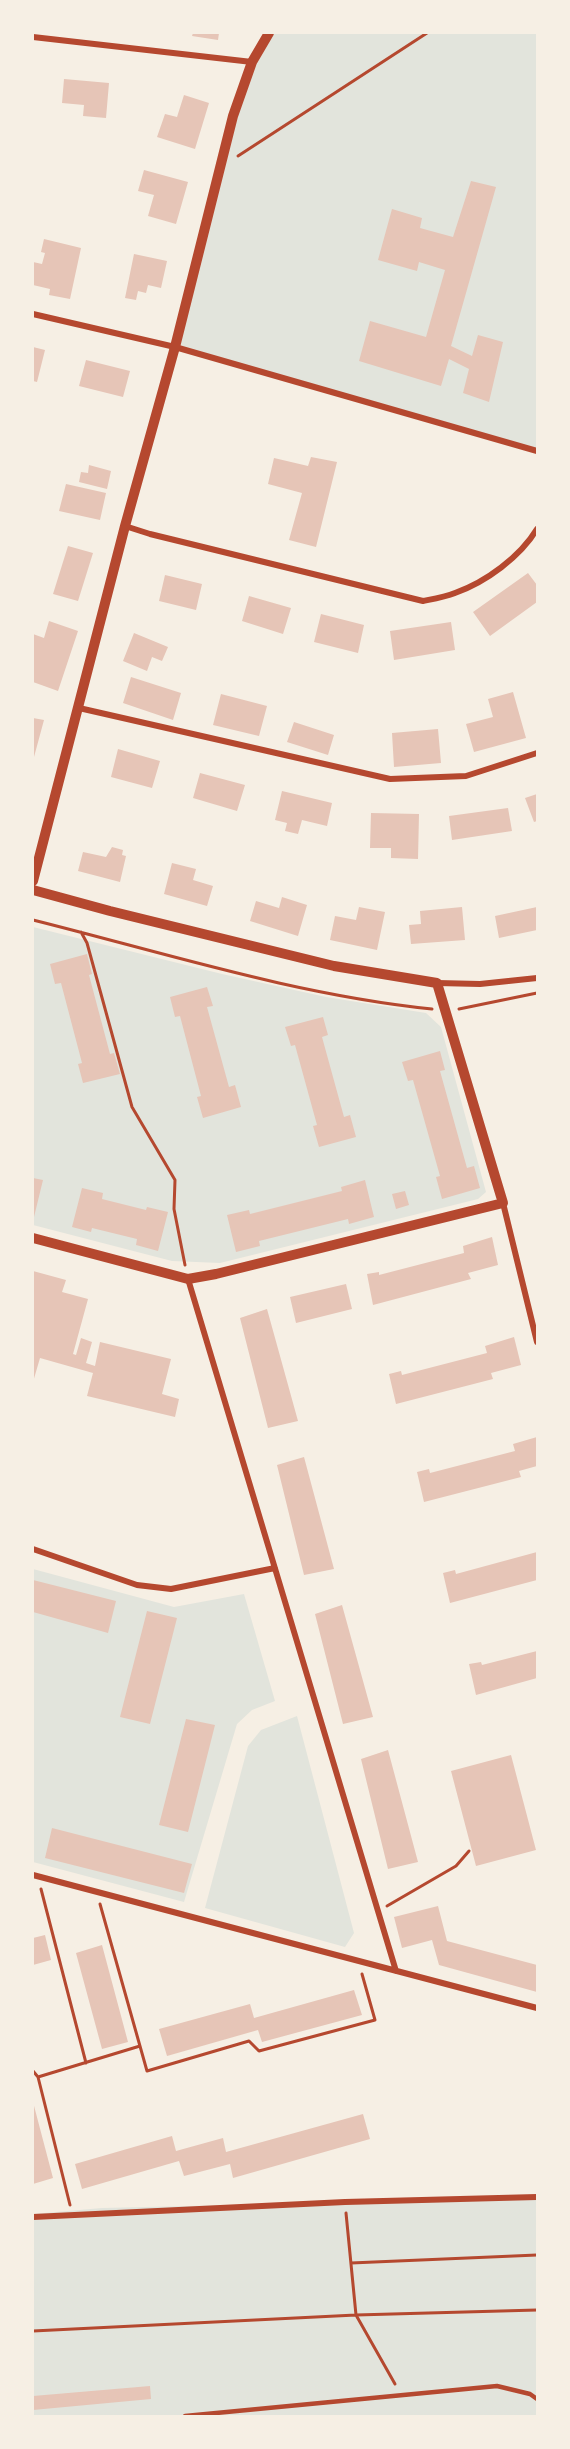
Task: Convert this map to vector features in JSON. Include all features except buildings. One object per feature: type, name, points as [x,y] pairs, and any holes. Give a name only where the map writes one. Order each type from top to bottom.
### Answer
[{"type":"street","points":[[33,880],[125,526],[175,347],[233,116],[252,62],[269,33]]},
{"type":"street","points":[[33,37],[252,62]]},
{"type":"street","points":[[33,314],[175,347],[537,451]]},
{"type":"street","points":[[125,526],[423,601],[455,594],[481,581],[508,562],[530,540],[537,529]]},
{"type":"street","points":[[79,708],[390,779],[466,776],[537,753]]},
{"type":"street","points":[[33,890],[334,966],[437,983],[480,984],[537,978]]},
{"type":"street","points":[[437,983],[503,1203],[537,1342]]},
{"type":"street","points":[[33,1238],[188,1279],[503,1203]]},
{"type":"street","points":[[188,1279],[396,1971]]},
{"type":"street","points":[[33,1549],[137,1585],[154,1588],[171,1589],[275,1568]]},
{"type":"street","points":[[35,1875],[537,2008]]},
{"type":"street","points":[[33,2217],[345,2202],[537,2197]]},
{"type":"lane","points":[[185,2416],[496,2386],[530,2394],[537,2398]]},
{"type":"path","points":[[220,168],[428,33]]},
{"type":"path","points":[[33,920],[334,995],[395,1005],[446,1011],[537,993]]},
{"type":"path","points":[[81,932],[87,943],[132,1107],[175,1180],[174,1209],[188,1279]]},
{"type":"path","points":[[378,1911],[456,1866],[469,1851]]},
{"type":"path","points":[[35,1875],[86,2063]]},
{"type":"path","points":[[96,1891],[147,2071],[249,2041],[259,2051],[375,2020],[361,1970],[363,1962]]},
{"type":"path","points":[[38,2077],[140,2046]]},
{"type":"path","points":[[33,2071],[38,2077],[73,2215]]},
{"type":"path","points":[[345,2202],[356,2315],[395,2384],[393,2396]]},
{"type":"path","points":[[351,2264],[537,2255]]},
{"type":"path","points":[[33,2331],[356,2315],[537,2310]]},
{"type":"shaded area","points":[[269,33],[537,33],[537,451],[175,347],[233,116]]},
{"type":"shaded area","points":[[33,927],[326,997],[426,1013],[441,1027],[486,1192],[478,1199],[220,1263],[172,1261],[33,1225]]},
{"type":"shaded area","points":[[33,1569],[174,1607],[244,1594],[275,1701],[252,1710],[237,1724],[184,1902],[33,1862]]},
{"type":"shaded area","points":[[297,1716],[354,1933],[345,1947],[205,1908],[248,1746],[261,1730]]},
{"type":"shaded area","points":[[537,2198],[537,2416],[33,2416],[33,2214],[102,2208]]}]
